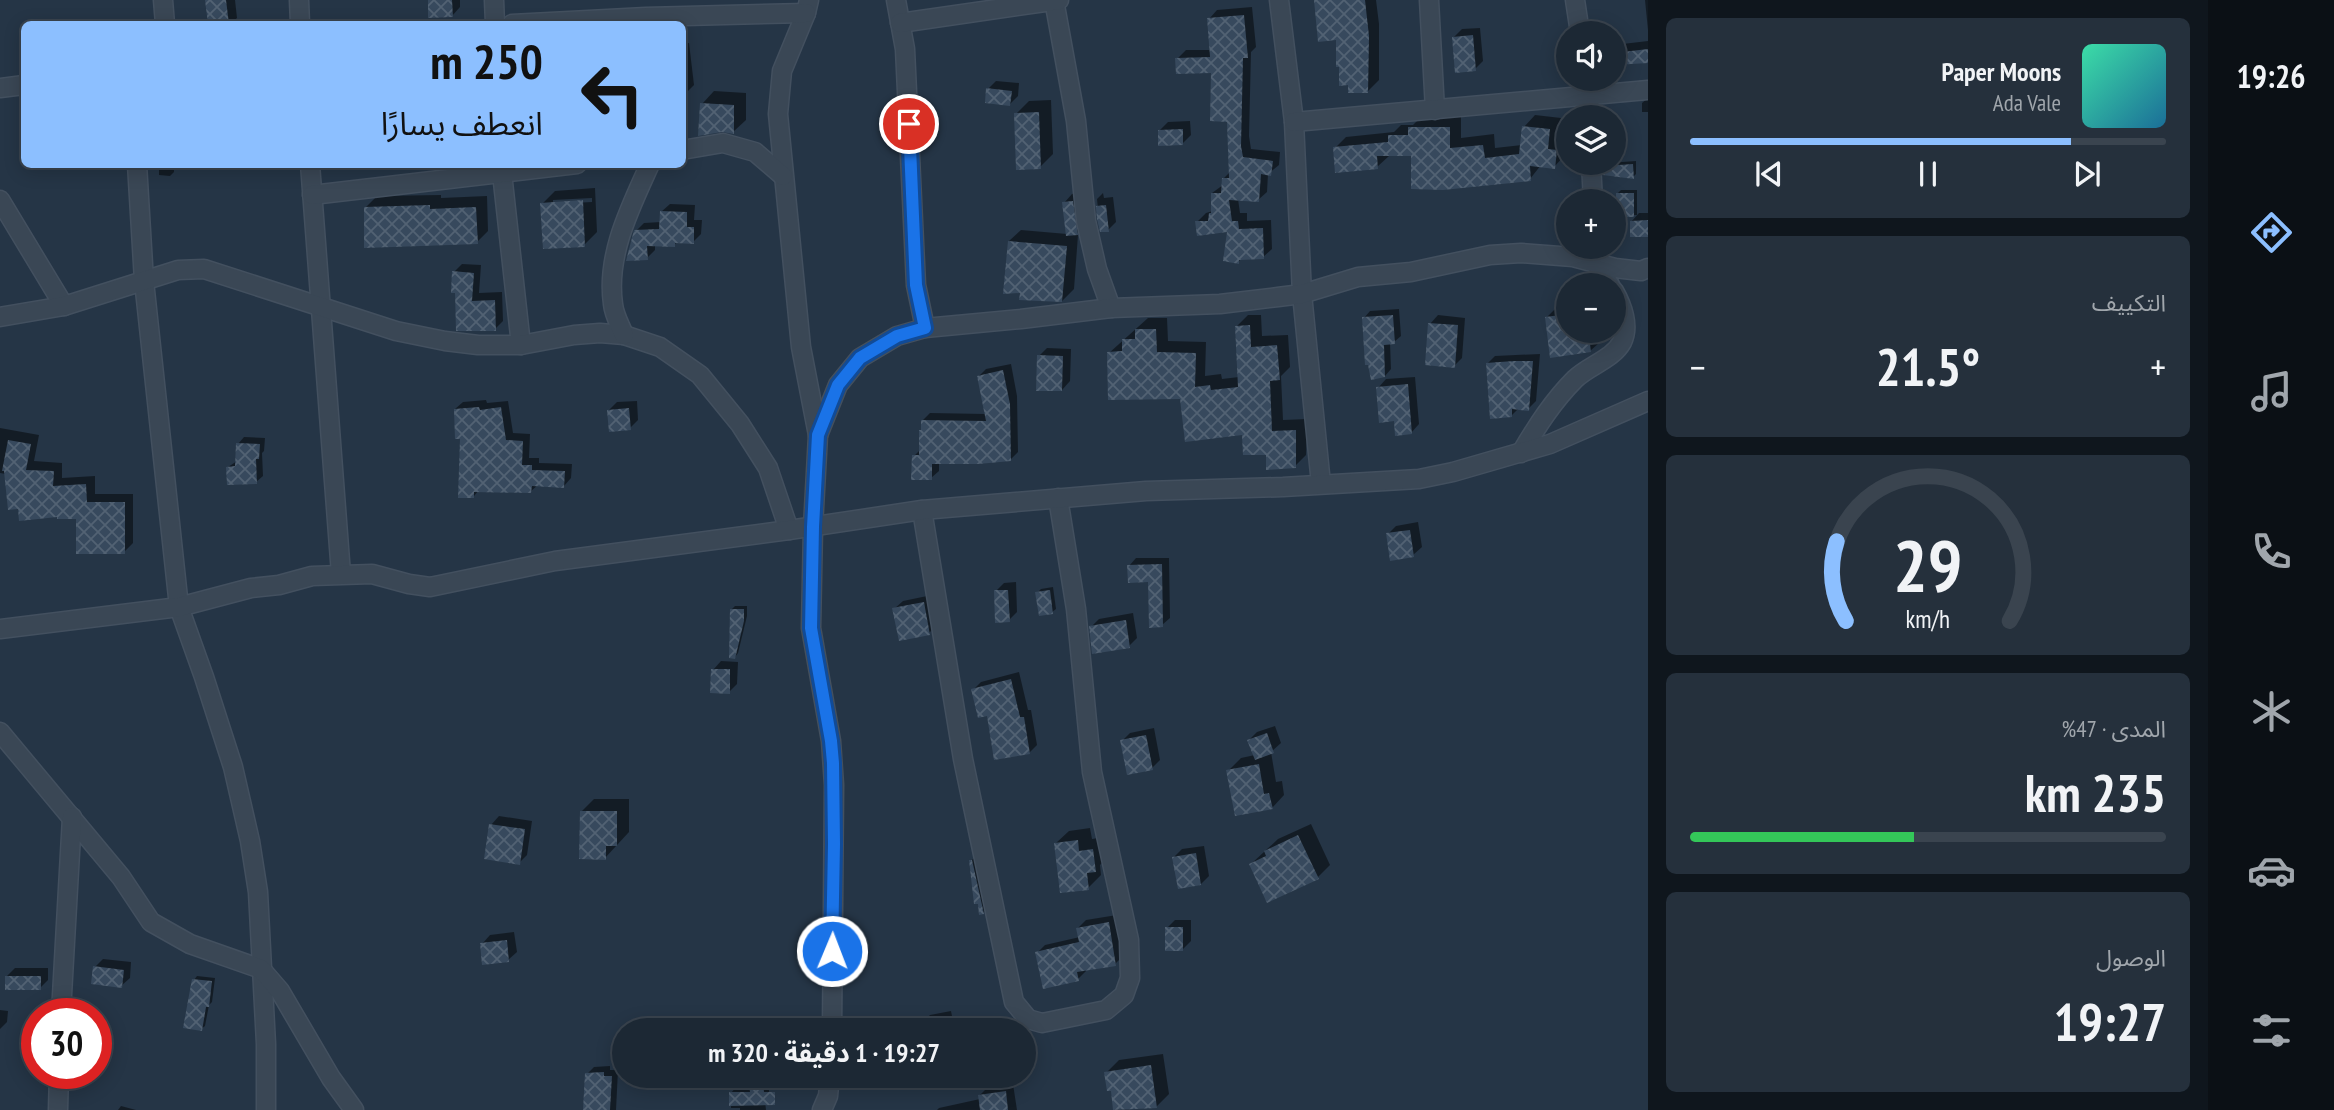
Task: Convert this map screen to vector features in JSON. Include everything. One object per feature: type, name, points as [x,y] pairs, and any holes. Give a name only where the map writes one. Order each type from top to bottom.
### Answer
[{"type":"street","points":[[163,0],[165,21]]},
{"type":"street","points":[[299,0],[300,21]]},
{"type":"street","points":[[494,0],[495,21]]},
{"type":"street","points":[[896,0],[905,49],[916,285],[925,328]]},
{"type":"street","points":[[900,23],[1056,0],[1076,121],[1086,221],[1097,269],[1111,308]]},
{"type":"street","points":[[1279,0],[1294,122],[1301,294],[1321,484]]},
{"type":"street","points":[[1429,0],[1436,110]]},
{"type":"street","points":[[1575,0],[1578,21]]},
{"type":"street","points":[[537,21],[645,8],[807,7],[782,71],[778,114],[801,347],[818,435],[811,628],[831,741],[834,785],[832,1018]]},
{"type":"street","points":[[0,88],[21,85]]},
{"type":"street","points":[[1626,89],[1648,90]]},
{"type":"street","points":[[1294,122],[1436,110],[1562,91]]},
{"type":"street","points":[[686,149],[723,144],[755,152],[783,176]]},
{"type":"street","points":[[137,168],[145,281],[179,607],[233,767],[258,892],[266,1110]]},
{"type":"street","points":[[310,168],[341,574]]},
{"type":"street","points":[[624,335],[613,307],[613,262],[625,222],[648,168]]},
{"type":"street","points":[[312,195],[502,169],[521,345]]},
{"type":"street","points":[[0,200],[64,306]]},
{"type":"street","points":[[818,435],[838,385],[860,358],[897,336],[925,328],[1111,308],[1220,304],[1301,294],[1358,277],[1411,272],[1490,255],[1521,253],[1556,256]]},
{"type":"street","points":[[1606,259],[1641,271],[1648,268]]},
{"type":"street","points":[[0,317],[64,306],[178,270],[204,270],[396,331],[445,341],[478,345],[521,345],[574,335],[624,335],[660,347],[700,375],[740,424],[768,468],[789,530]]},
{"type":"street","points":[[1521,453],[1554,401],[1578,376],[1621,343]]},
{"type":"street","points":[[0,629],[179,607],[251,588],[279,585],[312,576],[372,574],[430,587],[555,561],[922,510],[1146,491],[1419,479],[1454,472],[1550,444],[1648,401]]},
{"type":"street","points":[[922,510],[963,760],[1014,1002],[1028,1018],[1042,1023],[1106,1010],[1124,995],[1130,978],[1129,940],[1092,772],[1076,609],[1058,498]]},
{"type":"street","points":[[0,732],[121,877],[150,922],[190,944],[261,969],[280,991],[331,1078],[354,1110]]},
{"type":"street","points":[[62,998],[72,817]]},
{"type":"street","points":[[822,1110],[829,1088]]},
{"type":"street","points":[[58,1110],[59,1089]]},
{"type":"building","points":[[205,0],[226,0],[229,21],[208,21]]},
{"type":"building","points":[[428,0],[452,0],[453,17],[428,18]]},
{"type":"building","points":[[1314,0],[1365,0],[1369,36],[1368,93],[1348,93],[1348,85],[1339,86],[1336,40],[1318,42]]},
{"type":"building","points":[[1244,15],[1248,58],[1243,58],[1243,157],[1273,161],[1271,176],[1261,174],[1259,202],[1229,200],[1232,221],[1238,221],[1239,229],[1263,228],[1264,259],[1239,260],[1239,264],[1223,261],[1227,232],[1197,236],[1195,221],[1208,221],[1211,213],[1211,193],[1221,193],[1222,178],[1229,178],[1227,122],[1210,121],[1211,73],[1176,74],[1175,58],[1210,57],[1207,18]]},
{"type":"building","points":[[1473,35],[1476,71],[1455,73],[1452,37]]},
{"type":"building","points":[[1648,49],[1648,63],[1626,64],[1626,52]]},
{"type":"building","points":[[986,88],[1012,91],[1010,106],[985,103]]},
{"type":"building","points":[[700,103],[734,105],[734,134],[722,132],[698,136]]},
{"type":"building","points":[[1039,112],[1041,169],[1016,170],[1014,113]]},
{"type":"building","points":[[1522,126],[1550,129],[1548,149],[1556,150],[1555,169],[1530,166],[1531,181],[1443,190],[1411,189],[1411,156],[1377,156],[1378,169],[1335,173],[1333,147],[1388,142],[1388,135],[1408,135],[1408,127],[1450,127],[1450,148],[1483,145],[1485,158],[1519,154]]},
{"type":"building","points":[[1183,129],[1183,145],[1158,146],[1158,130]]},
{"type":"building","points":[[1626,164],[1633,164],[1634,179],[1603,175],[1626,175]]},
{"type":"building","points":[[1626,193],[1634,193],[1634,217],[1626,217]]},
{"type":"building","points":[[1095,198],[1096,206],[1106,205],[1109,232],[1100,232],[1097,219]]},
{"type":"building","points":[[583,200],[585,247],[543,249],[540,203]]},
{"type":"building","points":[[1073,201],[1078,235],[1066,236],[1062,202]]},
{"type":"building","points":[[430,205],[430,209],[476,207],[478,244],[364,248],[364,207]]},
{"type":"building","points":[[660,211],[687,212],[687,227],[694,227],[694,244],[675,243],[675,247],[647,246],[648,260],[626,261],[634,230],[659,229]]},
{"type":"building","points":[[1648,220],[1648,237],[1630,237],[1630,221]]},
{"type":"building","points":[[1008,241],[1067,246],[1062,302],[1019,300],[1020,293],[1003,294]]},
{"type":"building","points":[[452,271],[474,273],[472,301],[495,300],[496,331],[456,331],[455,293],[451,293]]},
{"type":"building","points":[[1393,315],[1395,344],[1384,345],[1385,377],[1371,380],[1368,365],[1365,365],[1362,317]]},
{"type":"building","points":[[1556,316],[1556,343],[1590,343],[1591,352],[1550,358],[1545,317]]},
{"type":"building","points":[[1428,323],[1458,325],[1455,368],[1425,365]]},
{"type":"building","points":[[1250,325],[1251,347],[1277,345],[1280,380],[1270,381],[1272,431],[1296,430],[1296,468],[1266,470],[1266,455],[1243,455],[1242,435],[1185,442],[1180,399],[1108,400],[1107,352],[1122,351],[1122,339],[1135,339],[1135,329],[1156,329],[1157,352],[1196,353],[1195,387],[1210,385],[1211,390],[1238,387],[1235,326]]},
{"type":"building","points":[[1037,355],[1063,356],[1062,391],[1036,391]]},
{"type":"building","points":[[1533,361],[1529,411],[1512,409],[1512,417],[1490,419],[1486,363]]},
{"type":"building","points":[[1003,370],[1010,404],[1011,461],[932,464],[932,480],[911,480],[912,455],[919,455],[921,420],[986,421],[977,376]]},
{"type":"building","points":[[1408,384],[1412,434],[1395,436],[1394,421],[1379,423],[1376,387]]},
{"type":"building","points":[[479,407],[480,410],[501,407],[506,440],[523,441],[522,465],[532,465],[532,470],[565,471],[564,488],[532,486],[531,493],[474,492],[474,498],[458,498],[460,439],[455,439],[454,409]]},
{"type":"building","points":[[629,408],[631,430],[609,432],[607,410]]},
{"type":"building","points":[[8,440],[31,444],[26,470],[54,471],[53,486],[86,484],[87,502],[125,502],[125,554],[76,554],[76,519],[57,517],[19,521],[18,509],[8,510],[2,471]]},
{"type":"building","points":[[236,443],[260,444],[259,459],[256,459],[257,484],[227,485],[226,467],[235,466]]},
{"type":"building","points":[[1410,530],[1414,557],[1390,561],[1386,533]]},
{"type":"building","points":[[1162,564],[1163,627],[1149,628],[1148,582],[1128,583],[1127,565]]},
{"type":"building","points":[[994,590],[1008,590],[1010,622],[995,623]]},
{"type":"building","points":[[1050,590],[1053,614],[1039,616],[1035,592]]},
{"type":"building","points":[[924,602],[930,635],[899,641],[892,608]]},
{"type":"building","points":[[730,609],[744,609],[744,621],[735,659],[729,658]]},
{"type":"building","points":[[1126,620],[1130,648],[1092,654],[1089,626]]},
{"type":"building","points":[[711,669],[730,669],[730,694],[710,693]]},
{"type":"building","points":[[1011,679],[1020,717],[1024,717],[1030,754],[994,760],[987,716],[978,718],[971,689]]},
{"type":"building","points":[[1267,733],[1274,753],[1255,760],[1247,740]]},
{"type":"building","points":[[1146,735],[1153,770],[1127,775],[1120,740]]},
{"type":"building","points":[[1259,764],[1264,794],[1269,793],[1273,809],[1235,816],[1226,770]]},
{"type":"building","points":[[580,811],[617,811],[617,846],[606,846],[606,860],[579,859]]},
{"type":"building","points":[[489,824],[525,829],[520,865],[484,859]]},
{"type":"building","points":[[1298,835],[1319,879],[1267,903],[1249,864],[1266,856],[1264,851]]},
{"type":"building","points":[[1078,840],[1079,851],[1093,849],[1096,872],[1087,873],[1089,890],[1060,893],[1054,843]]},
{"type":"building","points":[[1196,853],[1201,885],[1178,889],[1172,857]]},
{"type":"building","points":[[969,860],[972,860],[984,914],[979,915],[978,904],[974,904]]},
{"type":"building","points":[[1109,922],[1116,966],[1077,972],[1079,981],[1043,989],[1035,952],[1079,942],[1076,928]]},
{"type":"building","points":[[1165,927],[1183,927],[1183,951],[1165,951]]},
{"type":"building","points":[[507,940],[509,962],[482,965],[480,943]]},
{"type":"building","points":[[93,966],[124,970],[122,988],[91,984]]},
{"type":"building","points":[[5,976],[41,976],[41,990],[5,990]]},
{"type":"building","points":[[192,979],[212,981],[209,1007],[206,1007],[202,1031],[183,1028]]},
{"type":"building","points":[[1151,1065],[1157,1108],[1113,1110],[1111,1091],[1107,1091],[1104,1072]]},
{"type":"building","points":[[604,1072],[604,1076],[612,1076],[610,1110],[583,1110],[585,1073]]},
{"type":"building","points":[[750,1088],[764,1088],[764,1092],[775,1092],[775,1105],[729,1106],[729,1092],[750,1092]]},
{"type":"building","points":[[1006,1091],[1008,1110],[980,1110],[978,1095]]},
{"type":"route","points":[[832,951],[833,763],[811,628],[810,594],[818,435],[838,385],[860,358],[897,336],[925,328],[916,285],[909,124]]}]
